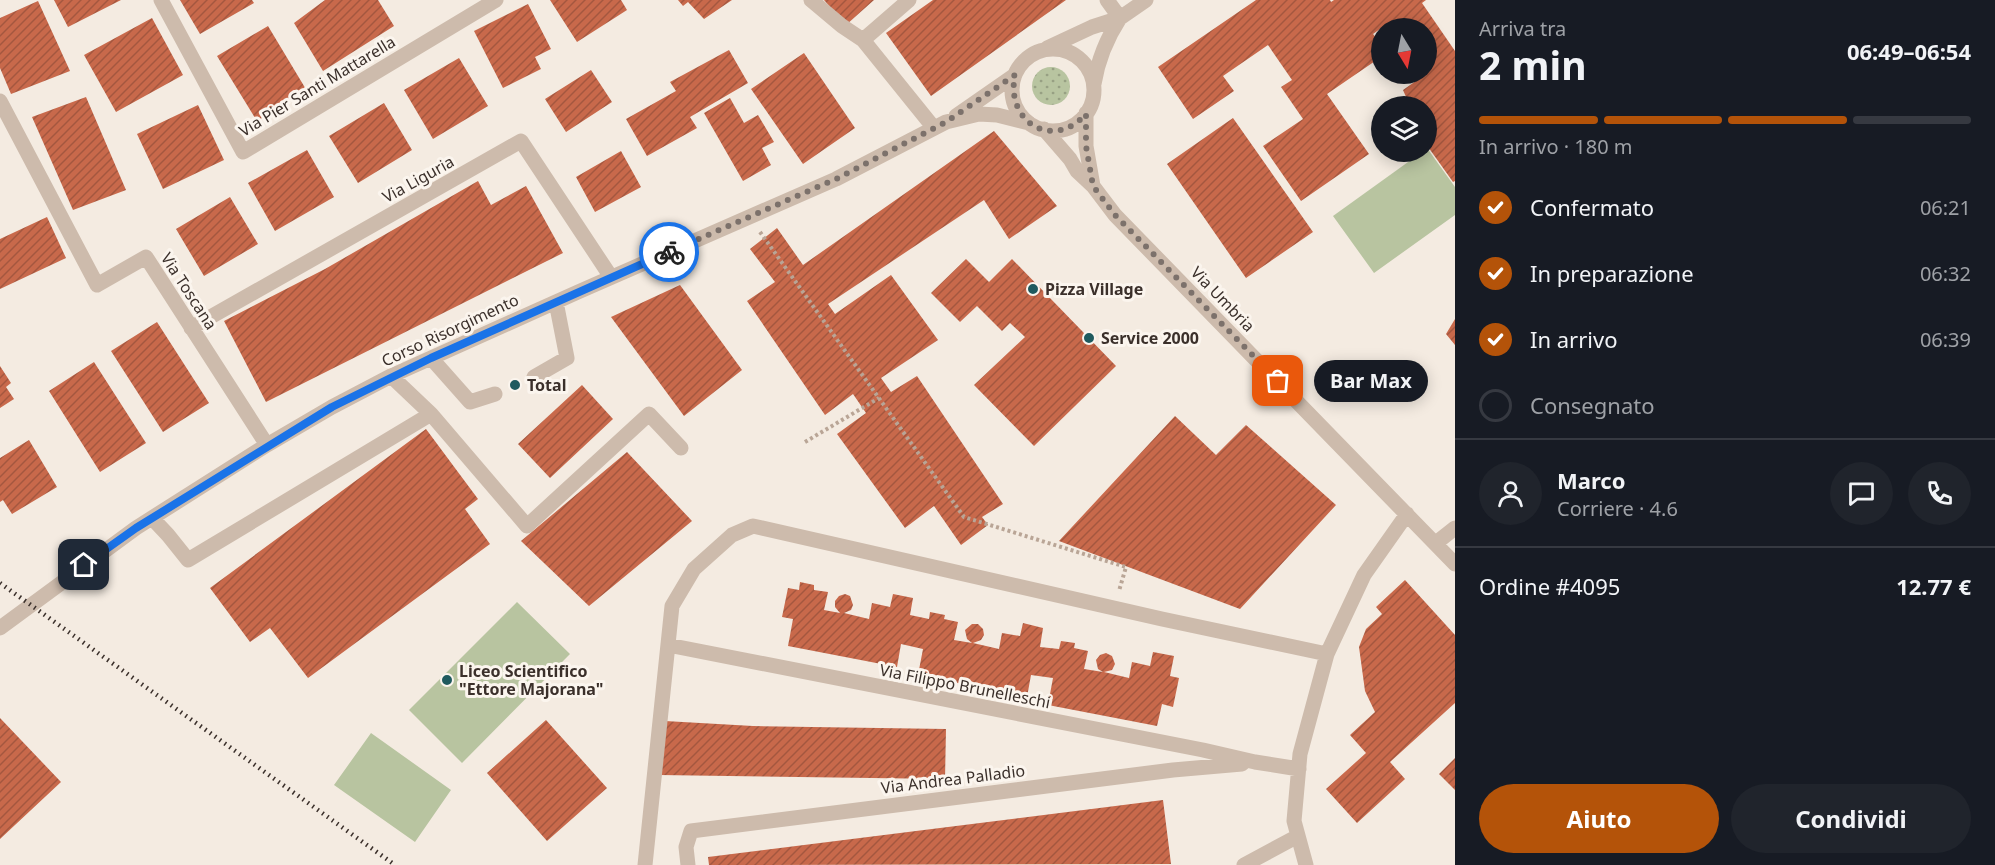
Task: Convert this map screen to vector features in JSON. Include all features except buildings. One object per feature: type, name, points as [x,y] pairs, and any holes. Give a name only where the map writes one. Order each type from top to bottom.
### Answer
[{"type":"street","name":"Via Pier Santi Mattarella","points":[[161,0],[243,152],[496,0]]},
{"type":"street","points":[[811,0],[863,40],[940,125]]},
{"type":"street","points":[[863,40],[909,0]]},
{"type":"street","points":[[1107,0],[1120,18]]},
{"type":"street","points":[[1120,18],[1101,56],[1093,99],[1086,114],[1068,128],[1044,129],[1029,123],[1020,113],[1014,101],[1012,88],[1015,75],[1026,59],[1092,27],[1120,18],[1146,0]]},
{"type":"street","points":[[1043,50],[1057,49],[1070,52],[1085,65],[1094,84]]},
{"type":"street","name":"Corso Risorgimento","points":[[0,628],[66,578],[152,518],[332,407],[391,376],[836,179],[940,125],[1015,75]]},
{"type":"street","name":"Via Toscana","points":[[0,101],[97,285],[146,257],[267,446]]},
{"type":"street","name":"Corso Risorgimento","points":[[940,125],[979,114],[997,115],[1029,123]]},
{"type":"street","name":"Via Umbria","points":[[1086,114],[1086,146],[1093,186]]},
{"type":"street","name":"Via Umbria","points":[[1044,129],[1115,215],[1455,564]]},
{"type":"street","name":"Via Liguria","points":[[191,328],[521,141],[611,277]]},
{"type":"street","points":[[534,376],[567,358],[556,302]]},
{"type":"street","points":[[431,358],[470,402],[495,394]]},
{"type":"street","points":[[391,376],[431,414],[526,526],[649,414],[681,448]]},
{"type":"street","points":[[152,518],[188,560],[431,414]]},
{"type":"street","points":[[1306,865],[1294,820],[1300,753],[1327,654],[1364,575],[1407,514]]},
{"type":"street","points":[[645,865],[672,606],[694,569],[732,535],[753,526],[1327,654]]},
{"type":"street","points":[[1436,543],[1455,528]]},
{"type":"street","name":"Via Filippo Brunelleschi","points":[[668,645],[1255,762]]},
{"type":"street","points":[[1255,762],[1299,769]]},
{"type":"street","name":"Via Andrea Palladio","points":[[688,865],[686,847],[691,831],[1255,762]]},
{"type":"street","points":[[1244,865],[1298,836]]},
{"type":"path","points":[[749,217],[964,517],[1126,567],[1115,608]]},
{"type":"path","points":[[805,442],[879,398]]},
{"type":"green space","points":[[1051,67],[1064,73],[1070,86],[1064,99],[1051,105],[1038,99],[1032,86],[1038,73]]},
{"type":"green space","points":[[1408,162],[1437,162],[1455,187],[1455,215],[1374,273],[1333,216]]},
{"type":"green space","points":[[517,602],[570,654],[462,763],[409,710]]},
{"type":"green space","points":[[371,733],[451,790],[415,842],[334,785]]},
{"type":"railway","points":[[0,583],[395,865]]},
{"type":"way so far","points":[[669,252],[836,179],[946,122],[1015,75],[1012,88],[1014,101],[1020,113],[1036,127],[1052,130],[1068,128],[1086,114],[1086,146],[1093,186],[1115,215],[1278,381]]},
{"type":"place","name":"Pizza Village","points":[[1033,289]]},
{"type":"place","name":"Service 2000","points":[[1089,338]]},
{"type":"place","name":"Bar Max","points":[[1278,381]]},
{"type":"place","name":"Total","points":[[515,385]]},
{"type":"place","name":"Liceo Scientifico \"Ettore Majorana\"","points":[[447,680]]},
{"type":"route","points":[[84,565],[136,528],[332,407],[391,376],[669,252]]}]
